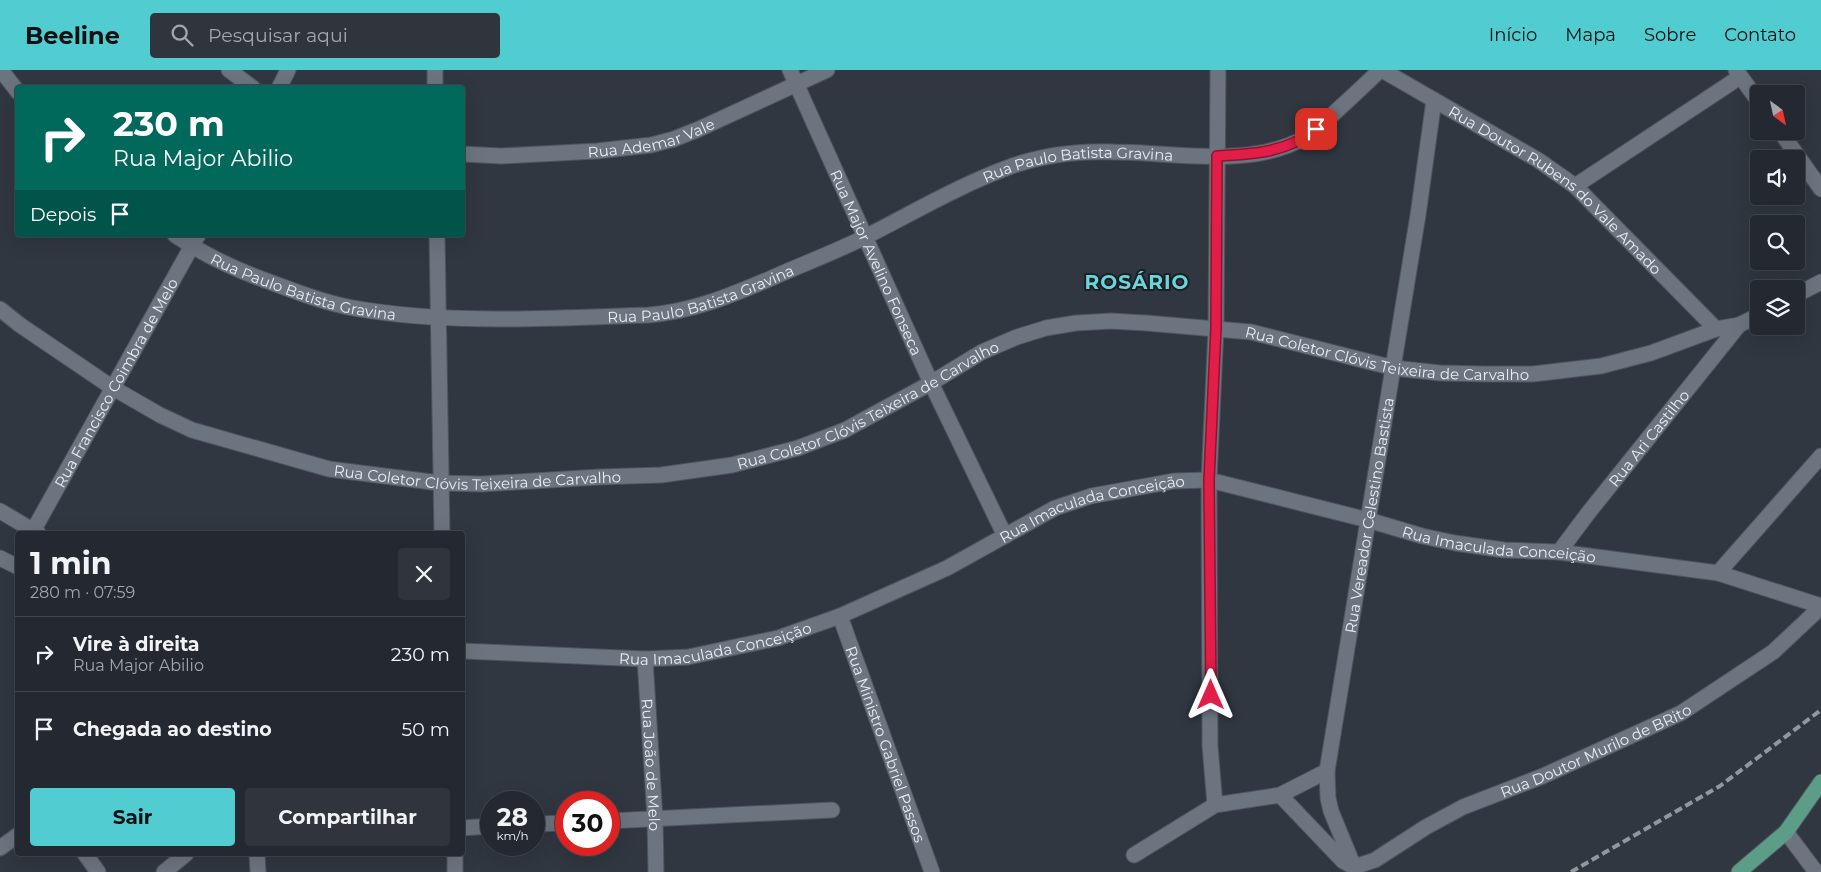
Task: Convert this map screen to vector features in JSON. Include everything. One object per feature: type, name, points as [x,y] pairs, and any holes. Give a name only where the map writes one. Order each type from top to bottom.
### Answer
[{"type":"main road","points":[[1740,872],[1786,832],[1821,782]]},
{"type":"street","points":[[229,70],[249,85]]},
{"type":"street","points":[[280,85],[288,70]]},
{"type":"street","points":[[435,70],[435,85]]},
{"type":"street","name":"Rua Major Avelino Fonseca","points":[[790,70],[798,84],[931,383],[1005,536]]},
{"type":"street","name":"Rua Ademar Vale","points":[[465,154],[501,156],[597,151],[651,145],[700,129],[827,70]]},
{"type":"street","points":[[1216,805],[1210,746],[1209,480],[1216,328],[1218,70]]},
{"type":"street","name":"Rua Paulo Batista Gravina","points":[[182,237],[195,241],[243,273],[306,296],[352,308],[439,318],[523,319],[649,316],[708,304],[866,236],[946,194],[1012,166],[1044,158],[1084,152],[1217,156],[1260,154],[1276,150],[1307,136],[1381,70]]},
{"type":"street","name":"Rua Doutor Rubens do Vale Amado","points":[[1381,70],[1538,160],[1575,186],[1716,329]]},
{"type":"street","points":[[1575,186],[1738,73],[1750,90]]},
{"type":"street","points":[[6,75],[15,88]]},
{"type":"street","name":"Rua Vereador Celestino Bastista","points":[[1354,867],[1331,811],[1328,798],[1327,771],[1394,368],[1427,160],[1434,100]]},
{"type":"street","points":[[1786,140],[1821,189]]},
{"type":"street","points":[[437,237],[442,531]]},
{"type":"street","name":"Rua Francisco Coimbra de Melo","points":[[37,531],[195,241]]},
{"type":"street","points":[[1805,290],[1821,282]]},
{"type":"street","name":"Rua Coletor Clóvis Teixeira de Carvalho","points":[[0,309],[20,325],[113,388],[160,415],[192,430],[239,445],[329,469],[440,483],[482,484],[661,475],[732,464],[798,448],[846,430],[931,383],[982,352],[1017,337],[1046,328],[1076,323],[1111,321],[1216,328],[1251,332],[1394,368],[1440,373],[1533,374],[1601,366],[1675,345],[1716,329],[1738,325],[1750,319]]},
{"type":"street","name":"Rua Ari Castilho","points":[[1560,552],[1589,512],[1738,325]]},
{"type":"street","points":[[1718,573],[1821,456]]},
{"type":"street","name":"Rua Imaculada Conceição","points":[[465,651],[645,659],[688,657],[778,638],[840,616],[947,568],[1055,508],[1091,496],[1174,481],[1209,480],[1455,543],[1504,550],[1560,552],[1718,573],[1821,607]]},
{"type":"street","points":[[0,511],[34,531]]},
{"type":"street","points":[[0,558],[15,566]]},
{"type":"street","name":"Rua Doutor Murilo de BRito","points":[[1354,867],[1375,860],[1426,827],[1463,807],[1552,772],[1681,713],[1773,652],[1821,607]]},
{"type":"street","name":"Rua Ministro Gabriel Passos","points":[[840,616],[932,872]]},
{"type":"street","name":"Rua João de Melo","points":[[645,659],[656,872]]},
{"type":"street","points":[[1134,855],[1216,805],[1280,795],[1327,771]]},
{"type":"street","points":[[1280,795],[1343,861],[1354,867]]},
{"type":"street","points":[[620,821],[832,810]]},
{"type":"street","points":[[465,828],[480,827]]},
{"type":"street","points":[[1786,832],[1816,872]]},
{"type":"street","points":[[0,848],[15,837]]},
{"type":"street","points":[[86,856],[98,872]]},
{"type":"street","points":[[164,872],[184,856]]},
{"type":"street","points":[[257,856],[258,872]]},
{"type":"street","points":[[454,856],[455,872]]},
{"type":"railway","points":[[1571,872],[1720,786],[1821,710]]},
{"type":"district","name":"ROSÁRIO","points":[[1137,282]]},
{"type":"route","points":[[1211,695],[1209,480],[1216,328],[1217,156],[1260,154],[1276,150],[1307,136],[1316,129]]}]
